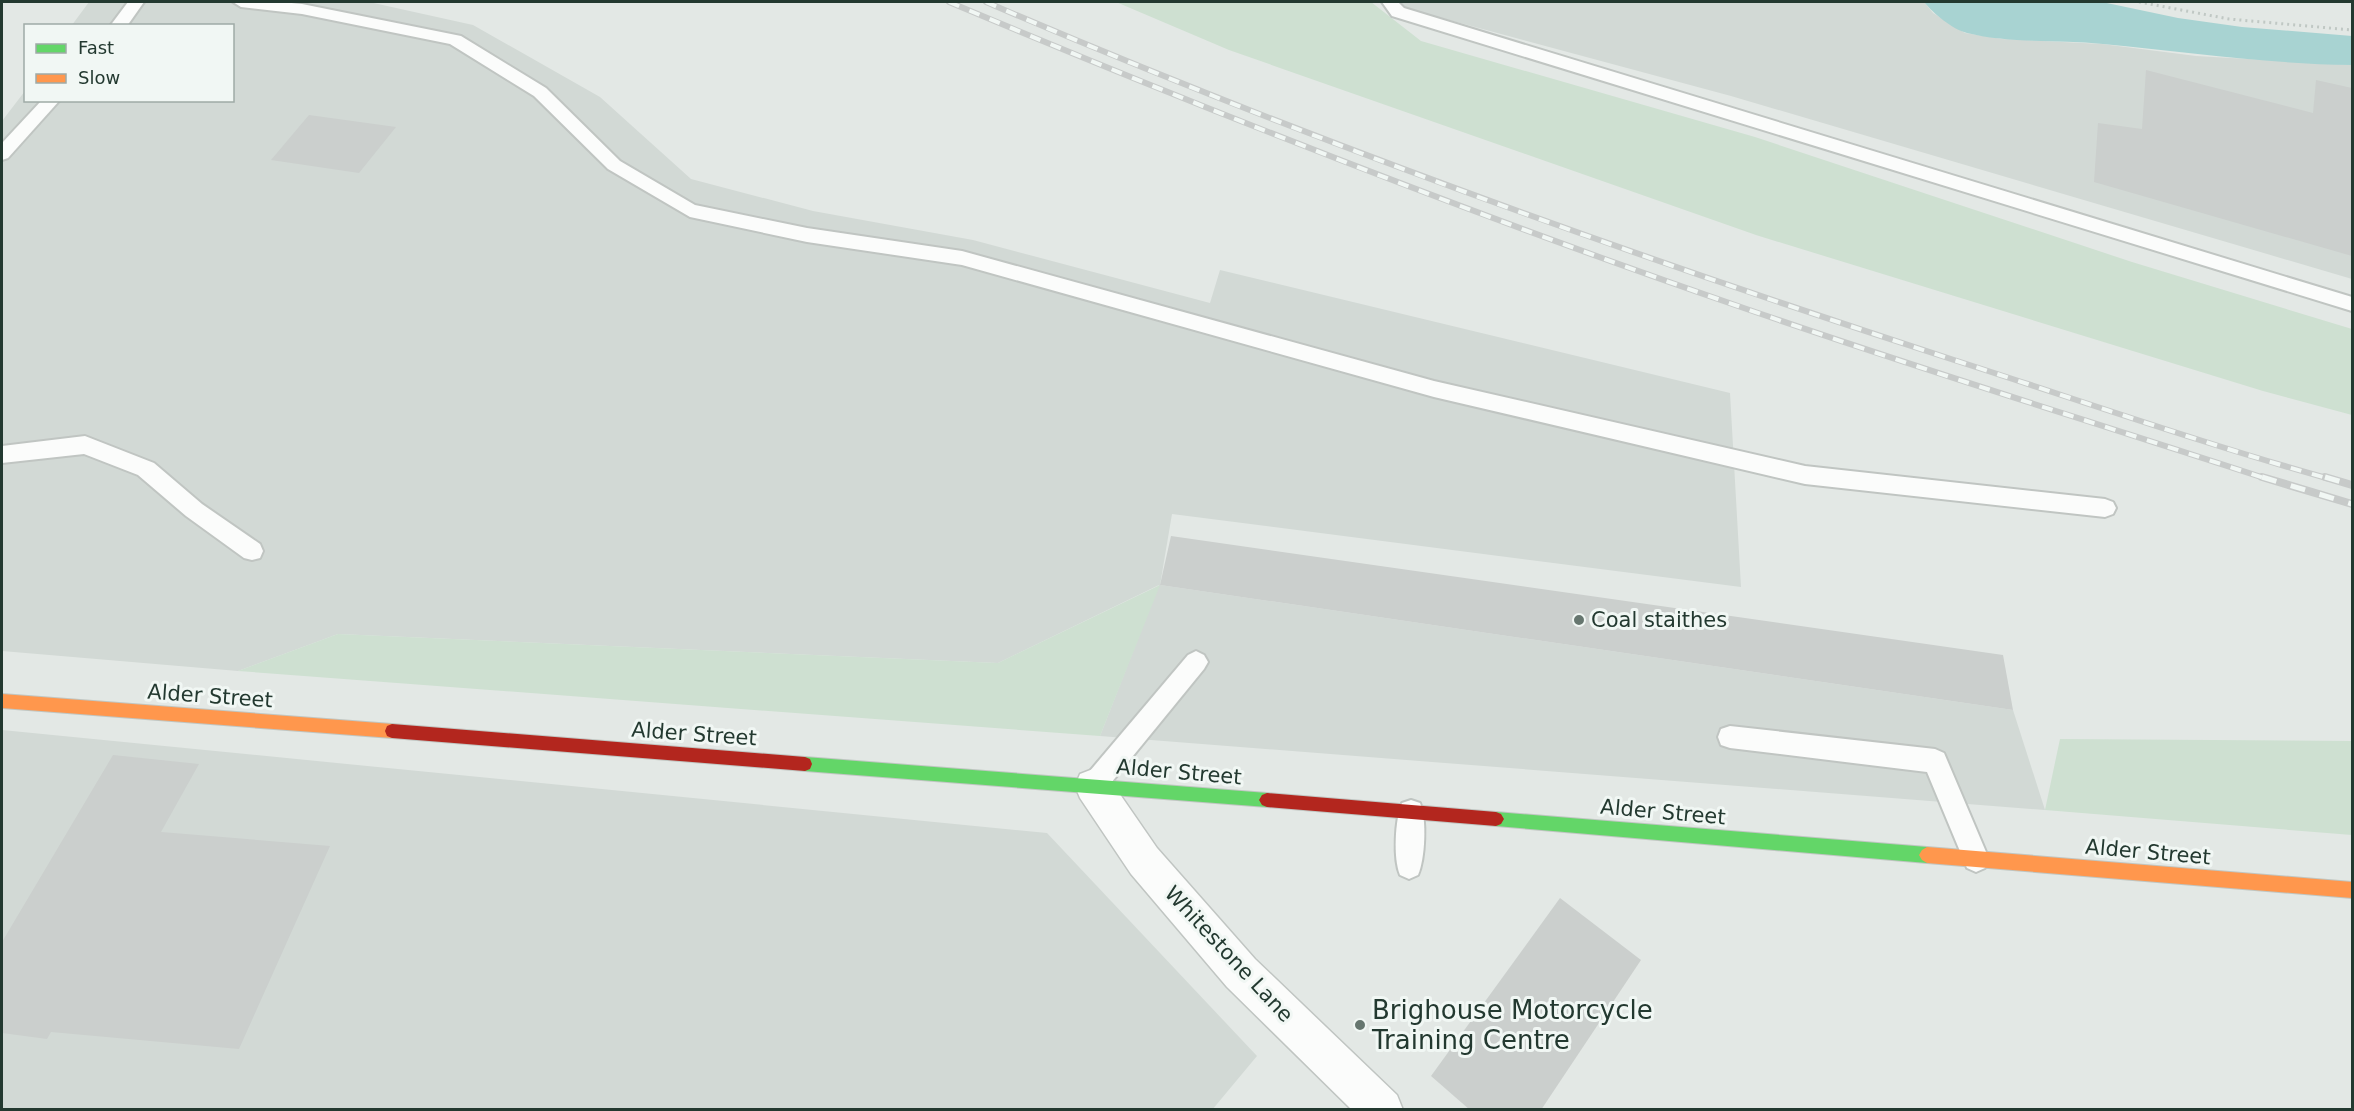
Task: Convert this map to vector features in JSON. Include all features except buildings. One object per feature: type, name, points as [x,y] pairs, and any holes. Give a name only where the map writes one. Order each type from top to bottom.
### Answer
[{"type":"street","name":"Alder Street","points":[[2,701],[1093,786],[2352,890]]},
{"type":"street","name":"Whitestone Lane","points":[[1093,786],[1143,861],[1242,973],[1382,1110]]},
{"type":"lane","points":[[120,24],[136,2]]},
{"type":"lane","points":[[242,2],[302,9],[455,40],[540,92],[614,165],[690,210],[807,236],[962,258],[1434,389],[1805,476],[2105,508]]},
{"type":"lane","points":[[1390,2],[1398,12],[2352,304]]},
{"type":"lane","points":[[2,154],[50,102]]},
{"type":"lane","points":[[2,455],[85,445],[146,469],[194,510],[252,550]]},
{"type":"lane","points":[[1093,786],[1196,662]]},
{"type":"lane","points":[[1730,737],[1935,761],[1976,859]]},
{"type":"lane","points":[[1409,866],[1411,812]]},
{"type":"path","points":[[2139,2],[2229,19],[2352,30]]},
{"type":"shaded area","points":[[89,2],[369,2],[473,25],[600,97],[691,179],[813,211],[973,240],[1210,303],[1220,270],[1730,393],[1741,587],[1172,514],[1160,585],[2013,710],[2045,810],[1100,736],[1159,585],[998,663],[338,634],[238,671],[2,651],[2,121],[24,92],[24,102],[234,102],[234,24],[73,24]]},
{"type":"shaded area","points":[[1391,2],[1924,2],[1933,13],[1965,33],[2002,39],[2102,44],[2196,56],[2352,65],[2352,279],[1731,96],[1390,4]]},
{"type":"shaded area","points":[[2,730],[1047,833],[1257,1056],[1212,1110],[2,1109]]},
{"type":"green space","points":[[1116,2],[1371,2],[1421,41],[1755,137],[2132,262],[2352,329],[2352,415],[2263,391],[1756,235],[1229,50]]},
{"type":"green space","points":[[1160,585],[1100,736],[238,671],[338,634],[998,663]]},
{"type":"green space","points":[[2060,739],[2352,741],[2352,835],[2045,810]]},
{"type":"water","points":[[1924,2],[2102,2],[2178,18],[2242,27],[2352,36],[2352,65],[2259,60],[2086,43],[2000,39],[1967,33],[1955,28]]},
{"type":"railway","points":[[949,2],[1243,122],[1638,271],[1804,329],[2267,479]]},
{"type":"railway","points":[[986,2],[1345,147],[1587,236],[1831,320],[2189,437],[2330,479]]},
{"type":"railway","points":[[2262,477],[2352,504]]},
{"type":"railway","points":[[2325,477],[2352,485]]},
{"type":"traffic: fast","points":[[805,764],[1267,800]]},
{"type":"traffic: fast","points":[[1496,819],[1927,855]]},
{"type":"traffic: slow","points":[[2,701],[392,731]]},
{"type":"traffic: slow","points":[[1927,855],[2352,890]]},
{"type":"traffic: jam","points":[[392,731],[805,764]]},
{"type":"traffic: jam","points":[[1267,800],[1496,819]]},
{"type":"place","name":"Coal staithes","points":[[1579,620]]},
{"type":"place","name":"Brighouse Motorcycle Training Centre","points":[[1360,1025]]}]
